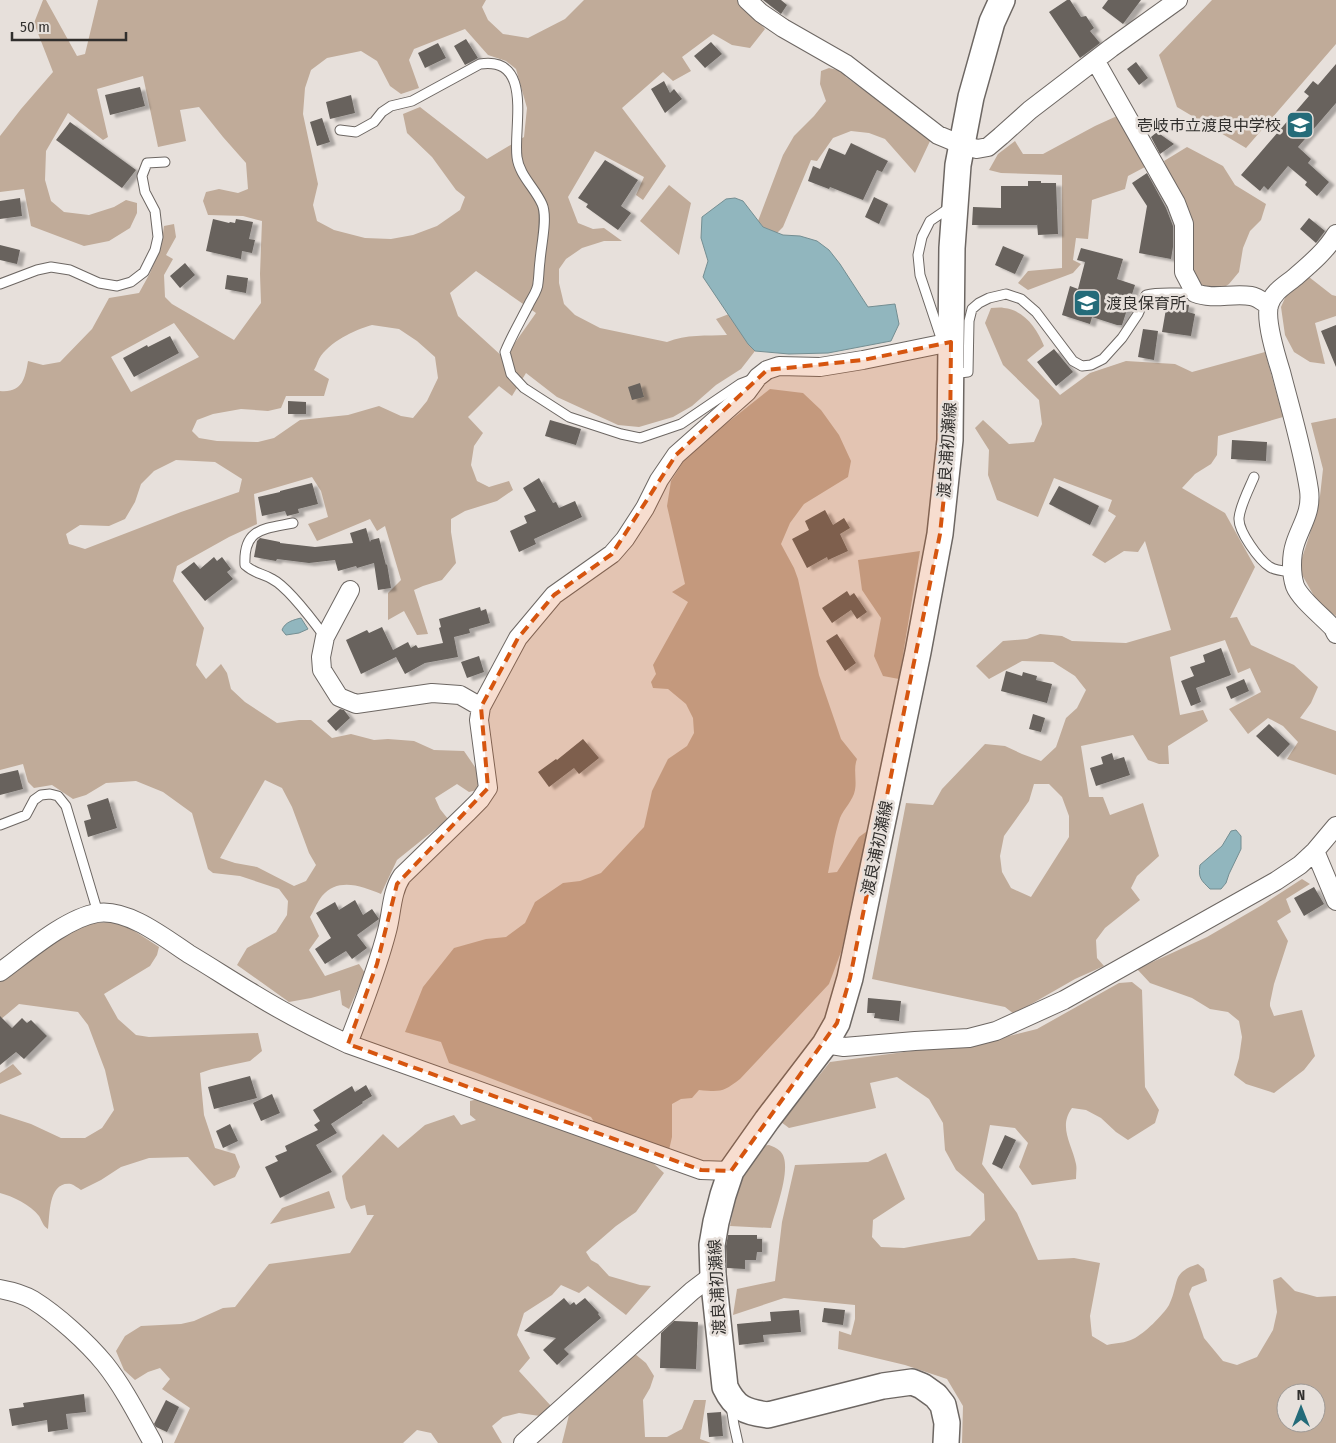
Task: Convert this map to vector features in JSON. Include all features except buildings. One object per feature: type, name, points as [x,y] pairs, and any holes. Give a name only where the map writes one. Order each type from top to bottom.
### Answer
[{"type":"main road","name":"渡良浦初瀬線","points":[[731,1398],[725,1386],[713,1275],[712,1245],[716,1222],[731,1171],[825,1044],[837,1023],[850,978],[918,652],[940,534],[950,440],[951,374],[947,343],[958,165],[971,97],[992,22],[1002,0]]},
{"type":"main road","points":[[731,1398],[746,1410],[756,1414],[768,1415],[883,1386],[912,1382],[922,1386],[936,1396],[943,1405],[947,1423],[946,1443]]},
{"type":"street","points":[[747,0],[761,13],[783,28],[846,64],[938,135],[977,149],[988,147],[1030,110],[1178,0]]},
{"type":"street","points":[[1095,60],[1176,202],[1184,224],[1184,272],[1194,293],[1204,296],[1251,296],[1261,299],[1269,306]]},
{"type":"street","points":[[1336,234],[1327,247],[1275,292],[1269,306],[1272,341],[1304,458],[1310,496],[1308,513],[1295,545],[1293,556],[1295,586],[1301,596],[1333,628],[1336,634]]},
{"type":"street","points":[[348,1044],[378,964],[397,884],[402,876],[480,800],[488,788],[480,720],[481,707],[518,638],[554,595],[612,554],[625,539],[645,508],[659,480],[676,455],[747,392],[767,370],[779,366],[820,367],[947,343]]},
{"type":"street","points":[[350,590],[325,637],[321,657],[322,670],[340,697],[356,704],[432,693],[460,695],[481,707]]},
{"type":"street","points":[[825,1044],[844,1047],[969,1038],[996,1031],[1064,1000],[1276,881],[1315,852],[1336,826]]},
{"type":"street","points":[[1315,852],[1336,901]]},
{"type":"street","points":[[0,972],[59,929],[86,916],[110,912],[149,929],[253,994],[305,1024],[348,1044],[700,1170],[731,1171]]},
{"type":"street","points":[[523,1443],[692,1291],[713,1275]]},
{"type":"street","points":[[0,1289],[12,1291],[32,1299],[63,1323],[90,1348],[123,1391],[153,1443]]},
{"type":"lane","points":[[340,130],[356,132],[374,122],[382,112],[391,106],[412,101],[480,64],[490,62],[501,66],[514,79],[518,120],[517,158],[523,174],[543,205],[545,224],[538,286],[505,352],[511,374],[524,388],[568,417],[640,438],[681,424],[740,384],[758,378]]},
{"type":"lane","points":[[0,284],[37,270],[52,267],[70,270],[99,283],[117,286],[131,282],[144,272],[155,250],[158,237],[155,211],[145,192],[142,176],[147,163],[165,162]]},
{"type":"lane","points":[[947,343],[920,275],[918,255],[922,238],[930,221],[955,204]]},
{"type":"lane","points":[[951,374],[968,372],[969,321],[972,309],[989,298],[1006,294],[1021,298],[1036,312],[1073,361],[1082,366],[1091,365],[1103,359],[1122,338],[1138,314],[1146,295],[1156,292],[1168,294],[1194,293]]},
{"type":"lane","points":[[1254,477],[1239,519],[1242,531],[1262,561],[1271,568],[1293,572]]},
{"type":"lane","points":[[293,523],[264,530],[252,536],[246,544],[245,565],[283,587],[325,637]]},
{"type":"lane","points":[[0,825],[26,815],[34,800],[41,795],[50,794],[58,796],[66,806],[98,913]]},
{"type":"lane","points":[[731,1398],[738,1443]]},
{"type":"highlighted area","points":[[951,342],[950,440],[940,534],[850,978],[837,1023],[731,1171],[701,1170],[348,1044],[377,964],[397,884],[488,788],[481,707],[518,638],[554,595],[612,554],[676,455],[767,370],[863,360]]},
{"type":"shaded area","points":[[43,0],[46,0],[77,56],[85,54],[98,0],[486,0],[482,7],[488,20],[503,34],[528,38],[565,19],[584,0],[739,0],[765,29],[750,48],[732,45],[713,34],[682,57],[691,71],[673,81],[663,72],[622,108],[666,166],[643,200],[636,195],[644,177],[595,151],[568,197],[578,223],[593,229],[604,228],[622,241],[604,241],[582,248],[566,259],[559,269],[559,283],[564,304],[575,315],[600,328],[667,342],[689,337],[727,335],[716,319],[729,314],[748,344],[755,351],[741,369],[716,385],[692,406],[673,417],[639,427],[618,425],[557,397],[526,373],[512,396],[499,386],[468,417],[483,433],[474,446],[471,465],[477,481],[489,487],[509,481],[513,490],[497,501],[465,511],[451,519],[456,563],[442,580],[414,590],[428,634],[417,635],[404,611],[388,620],[388,593],[401,580],[385,526],[377,531],[370,519],[317,541],[308,524],[328,517],[321,491],[312,477],[254,494],[257,524],[229,537],[177,566],[173,581],[204,628],[196,665],[206,679],[221,664],[227,673],[231,689],[245,702],[277,723],[311,720],[332,738],[351,734],[374,740],[414,741],[434,750],[464,751],[475,767],[480,779],[477,790],[469,792],[457,784],[435,798],[440,809],[448,819],[397,860],[381,894],[358,886],[343,885],[328,890],[319,901],[310,917],[319,936],[309,950],[325,976],[359,964],[365,973],[349,1009],[342,1005],[340,990],[289,1002],[237,965],[247,948],[276,932],[287,915],[288,901],[279,889],[240,876],[213,873],[208,869],[192,813],[163,792],[136,781],[106,783],[86,795],[73,799],[52,785],[34,788],[28,782],[23,764],[0,770],[0,391],[13,390],[21,384],[28,361],[43,365],[60,362],[92,329],[109,298],[139,293],[161,247],[164,226],[174,224],[176,237],[166,255],[173,259],[164,275],[165,297],[172,304],[234,340],[261,303],[262,221],[243,216],[208,215],[203,201],[206,192],[219,189],[238,193],[248,189],[246,163],[199,107],[180,110],[186,141],[158,147],[143,76],[97,89],[108,137],[103,140],[68,113],[46,151],[45,180],[51,201],[64,212],[89,215],[114,207],[126,200],[137,203],[137,213],[130,228],[109,241],[84,246],[31,226],[24,189],[0,192],[0,136],[53,72],[34,23]],"holes":[[[465,29],[488,55],[506,61],[516,69],[527,108],[524,137],[487,159],[420,107],[403,114],[407,133],[432,157],[456,190],[465,197],[460,210],[437,226],[413,235],[391,239],[365,238],[334,230],[317,221],[313,205],[318,184],[303,114],[305,88],[311,70],[327,58],[361,51],[377,61],[390,86],[401,94],[419,88],[409,60],[414,49]],[[476,271],[536,313],[504,358],[458,316],[450,293]],[[174,323],[199,357],[131,392],[111,357]],[[372,325],[399,329],[417,341],[435,357],[438,378],[427,401],[413,418],[401,416],[379,406],[348,415],[300,420],[274,438],[258,442],[217,441],[199,438],[192,431],[197,420],[213,414],[241,409],[268,411],[281,408],[286,396],[324,396],[329,379],[314,370],[319,359],[335,342]],[[176,460],[215,462],[242,479],[239,492],[85,549],[69,544],[66,534],[80,525],[109,526],[125,519],[135,502],[141,484],[154,471]],[[265,780],[282,788],[292,807],[309,853],[316,865],[306,881],[294,886],[257,867],[220,858]]]},
{"type":"shaded area","points":[[1212,0],[1336,0],[1336,44],[1246,148],[1177,107],[1159,55]]},
{"type":"shaded area","points":[[829,68],[842,71],[846,77],[931,139],[915,173],[885,139],[869,133],[851,131],[833,138],[817,161],[811,160],[783,227],[777,233],[763,227],[758,221],[783,155],[794,136],[826,101],[820,84],[821,71]]},
{"type":"shaded area","points":[[1117,116],[1145,167],[1128,176],[1125,189],[1092,200],[1088,239],[1076,238],[1073,260],[1081,264],[1073,273],[1028,290],[1018,283],[1028,271],[1062,268],[1062,175],[1001,173],[989,170],[998,154],[1015,141],[1023,154],[1043,154]]},
{"type":"shaded area","points":[[1187,147],[1223,166],[1235,185],[1266,204],[1261,220],[1250,231],[1243,248],[1239,272],[1229,284],[1217,292],[1202,290],[1194,279],[1184,206],[1164,161]]},
{"type":"shaded area","points":[[669,185],[691,203],[679,255],[640,221]]},
{"type":"shaded area","points":[[1309,277],[1336,296],[1336,316],[1315,323],[1325,364],[1310,362],[1294,352],[1285,335],[1281,307],[1288,291]]},
{"type":"shaded area","points":[[991,308],[1011,309],[1024,316],[1038,333],[1044,346],[1027,360],[1060,395],[1090,373],[1126,361],[1175,364],[1192,372],[1265,352],[1283,417],[1218,436],[1217,455],[1211,464],[1195,474],[1182,488],[1225,513],[1255,567],[1230,618],[1237,617],[1251,645],[1294,665],[1318,687],[1311,703],[1300,718],[1336,731],[1336,775],[1287,759],[1298,742],[1283,726],[1268,718],[1248,734],[1229,709],[1261,692],[1250,668],[1238,673],[1225,640],[1170,657],[1180,715],[1203,710],[1208,721],[1168,746],[1169,764],[1159,764],[1148,760],[1133,735],[1081,746],[1089,797],[1103,797],[1110,815],[1143,803],[1159,856],[1137,876],[1131,888],[1140,900],[1105,928],[1096,940],[1097,958],[1104,966],[1075,979],[1014,1014],[1005,1007],[872,979],[906,803],[933,805],[942,789],[985,744],[1005,746],[1041,761],[1056,747],[1066,718],[1077,708],[1086,690],[1075,676],[1053,662],[1022,661],[989,679],[976,666],[1003,641],[1027,639],[1040,634],[1062,636],[1072,641],[1126,643],[1171,630],[1145,541],[1138,552],[1124,551],[1105,563],[1092,555],[1116,516],[1108,511],[1112,500],[1054,478],[1038,517],[997,500],[988,475],[989,450],[975,428],[983,420],[1009,444],[1034,442],[1042,424],[1039,400],[1003,365],[985,323]],"holes":[[[1034,784],[1049,784],[1062,797],[1069,816],[1069,837],[1031,897],[1011,888],[1002,872],[1000,856],[1004,836],[1029,801]]]},
{"type":"shaded area","points":[[770,389],[803,393],[821,410],[839,435],[851,461],[848,477],[804,504],[790,523],[781,544],[798,579],[819,675],[841,739],[857,759],[855,790],[840,818],[828,873],[837,872],[859,837],[870,829],[841,952],[829,984],[740,1079],[725,1089],[717,1091],[699,1090],[692,1098],[681,1099],[672,1104],[672,1137],[669,1150],[596,1125],[591,1117],[449,1063],[441,1042],[405,1032],[423,987],[454,948],[486,939],[506,937],[525,923],[535,902],[563,883],[580,881],[601,873],[644,827],[652,791],[668,759],[687,746],[694,733],[693,718],[686,704],[668,689],[653,688],[651,682],[656,674],[653,665],[688,602],[672,592],[685,584],[667,506],[671,481],[683,462],[698,446]]},
{"type":"shaded area","points":[[1336,418],[1336,616],[1318,603],[1301,573],[1302,558],[1316,515],[1323,469],[1311,423]]},
{"type":"shaded area","points":[[920,551],[899,679],[883,676],[874,656],[881,618],[862,590],[858,560]]},
{"type":"shaded area","points":[[1302,879],[1310,884],[1286,899],[1291,912],[1277,921],[1288,941],[1274,984],[1270,1006],[1274,1016],[1302,1010],[1315,1056],[1304,1070],[1274,1093],[1246,1084],[1234,1075],[1242,1037],[1239,1021],[1228,1012],[1210,1009],[1192,998],[1150,983],[1137,969],[1207,937]]},
{"type":"shaded area","points":[[114,922],[133,930],[159,947],[157,955],[150,966],[104,994],[118,1019],[136,1035],[149,1037],[258,1033],[262,1051],[250,1061],[200,1073],[204,1115],[215,1148],[235,1154],[240,1167],[235,1177],[214,1186],[188,1157],[149,1158],[121,1167],[81,1190],[71,1184],[63,1184],[54,1193],[48,1229],[31,1208],[16,1199],[0,1193],[0,1114],[31,1124],[61,1138],[85,1138],[102,1128],[114,1110],[105,1070],[88,1025],[78,1012],[19,1004],[0,1020],[0,981],[72,931],[93,923]]},
{"type":"shaded area","points":[[1132,982],[1142,990],[1145,1087],[1159,1110],[1155,1123],[1128,1140],[1101,1118],[1086,1110],[1072,1108],[1066,1122],[1066,1129],[1076,1164],[1076,1179],[1032,1185],[1019,1167],[1028,1143],[1015,1128],[990,1125],[982,1164],[1017,1213],[1038,1260],[1074,1258],[1100,1263],[1090,1316],[1092,1336],[1107,1345],[1137,1337],[1148,1329],[1169,1305],[1179,1275],[1189,1267],[1198,1264],[1204,1269],[1207,1281],[1192,1287],[1189,1294],[1204,1338],[1223,1361],[1237,1365],[1257,1357],[1273,1330],[1277,1312],[1273,1280],[1281,1277],[1295,1291],[1317,1297],[1336,1296],[1336,1443],[962,1443],[963,1406],[947,1379],[905,1365],[838,1349],[839,1331],[851,1335],[855,1319],[855,1305],[784,1298],[733,1315],[737,1289],[775,1281],[782,1222],[795,1165],[868,1162],[886,1153],[905,1199],[873,1220],[872,1237],[881,1247],[904,1248],[970,1236],[985,1220],[984,1194],[956,1170],[945,1150],[943,1123],[929,1099],[897,1077],[870,1083],[876,1108],[789,1128],[781,1122],[830,1062],[993,1040],[1037,1029],[1119,983]]},
{"type":"shaded area","points":[[13,1064],[22,1074],[0,1084],[0,1073]]},
{"type":"shaded area","points":[[478,1099],[652,1162],[664,1173],[636,1212],[616,1226],[586,1252],[591,1260],[598,1264],[609,1276],[640,1285],[651,1286],[626,1315],[588,1286],[579,1293],[561,1285],[552,1295],[524,1313],[517,1335],[530,1358],[519,1371],[551,1406],[540,1416],[519,1413],[503,1417],[492,1426],[502,1443],[438,1443],[431,1433],[417,1430],[403,1443],[174,1443],[190,1408],[162,1389],[170,1379],[160,1368],[148,1372],[135,1380],[124,1370],[116,1351],[125,1336],[141,1326],[181,1324],[194,1321],[223,1308],[235,1307],[269,1264],[350,1253],[374,1215],[367,1215],[365,1205],[351,1209],[346,1199],[342,1176],[383,1134],[398,1148],[425,1125],[454,1115],[461,1125],[476,1120],[470,1115],[470,1101]]},
{"type":"shaded area","points":[[769,1145],[780,1151],[784,1157],[785,1166],[782,1188],[771,1228],[730,1226],[739,1181],[758,1146]]},
{"type":"shaded area","points":[[329,1191],[335,1208],[270,1224],[282,1208]]},
{"type":"shaded area","points":[[635,1354],[646,1363],[654,1376],[643,1400],[645,1437],[667,1437],[682,1429],[694,1400],[706,1400],[700,1439],[711,1443],[562,1443],[569,1415]]},
{"type":"water","points":[[735,198],[743,201],[763,227],[783,235],[800,236],[817,241],[829,250],[868,307],[895,304],[899,324],[891,341],[828,353],[789,354],[755,351],[748,344],[703,277],[708,261],[701,238],[702,217],[726,199]]},
{"type":"water","points":[[301,618],[308,629],[286,635],[282,630],[285,625]]},
{"type":"water","points":[[1236,830],[1241,836],[1241,849],[1226,883],[1221,889],[1210,889],[1201,878],[1199,873],[1200,865],[1222,846],[1231,831]]},
{"type":"place","name":"壱岐市立渡良中学校","points":[[1300,125]]},
{"type":"place","name":"渡良保育所","points":[[1087,303]]}]
